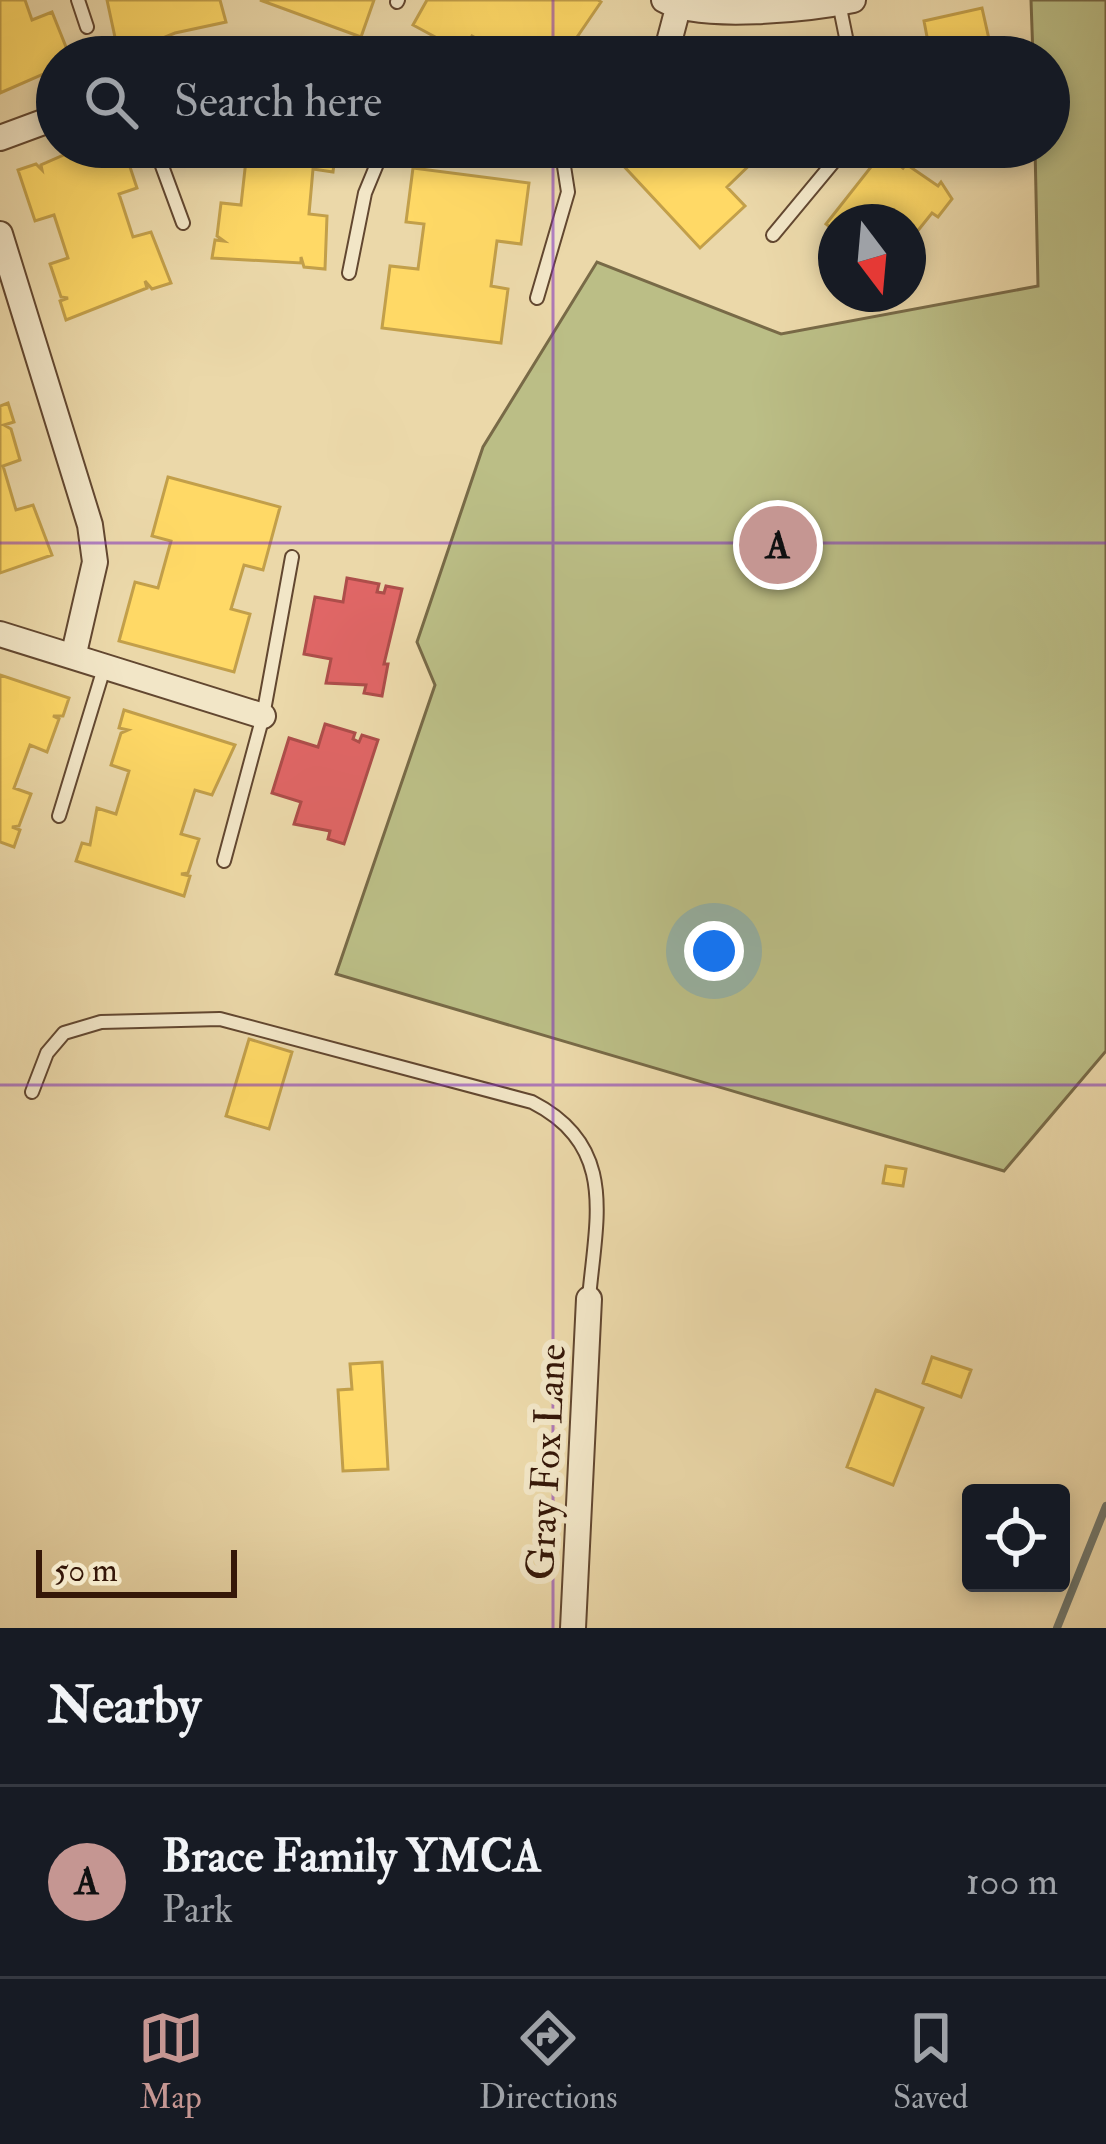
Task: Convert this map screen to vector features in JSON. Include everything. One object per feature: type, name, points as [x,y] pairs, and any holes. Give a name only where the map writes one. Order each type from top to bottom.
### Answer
[{"type":"street","points":[[667,36],[671,4],[846,2]]},
{"type":"street","points":[[0,138],[36,125]]},
{"type":"street","points":[[0,234],[90,524],[95,562],[74,653]]},
{"type":"street","points":[[0,634],[74,653],[262,716]]},
{"type":"street","name":"Gray Fox Lane","points":[[574,1628],[589,1299]]},
{"type":"lane","points":[[78,0],[87,27]]},
{"type":"lane","points":[[846,2],[848,36]]},
{"type":"lane","points":[[162,168],[182,223]]},
{"type":"lane","points":[[349,273],[374,168]]},
{"type":"lane","points":[[537,298],[568,192],[564,168]]},
{"type":"lane","points":[[773,235],[829,168]]},
{"type":"lane","points":[[224,861],[262,716],[292,557]]},
{"type":"lane","points":[[59,816],[105,663]]},
{"type":"lane","points":[[32,1092],[47,1053],[64,1033],[101,1022],[220,1018],[532,1102],[554,1113],[593,1161],[597,1185],[589,1299]]},
{"type":"green space","points":[[1031,0],[1106,0],[1106,1051],[1004,1171],[336,974],[435,685],[417,642],[483,447],[597,262],[781,334],[899,312],[926,312],[926,307],[1038,286],[1035,168],[1070,168],[1070,36],[1032,36]]},
{"type":"building: Homes","points":[[0,0],[25,0],[32,20],[52,12],[62,36],[36,36],[36,77],[0,93]]},
{"type":"building: Homes","points":[[107,0],[220,0],[226,22],[168,36],[115,36]]},
{"type":"building: Homes","points":[[260,0],[374,0],[358,36]]},
{"type":"building: Homes","points":[[427,0],[601,2],[578,36],[433,36],[413,25]]},
{"type":"building: Homes","points":[[982,8],[988,36],[927,36],[924,21]]},
{"type":"building: Homes","points":[[36,164],[42,170],[130,168],[137,188],[119,194],[133,237],[151,232],[171,283],[152,289],[145,281],[147,288],[66,320],[60,301],[68,298],[61,297],[50,264],[68,258],[54,215],[35,221],[18,170]]},
{"type":"building: Homes","points":[[245,168],[333,168],[333,172],[313,169],[309,214],[327,216],[325,269],[304,267],[301,257],[301,263],[212,258],[215,240],[224,241],[217,236],[221,203],[241,205]]},
{"type":"building: Homes","points":[[413,168],[529,183],[521,244],[497,241],[491,286],[508,289],[501,343],[382,328],[390,266],[418,269],[424,224],[406,222]]},
{"type":"building: Homes","points":[[626,168],[747,168],[727,187],[745,206],[700,248]]},
{"type":"building: Homes","points":[[870,168],[912,168],[938,186],[941,182],[952,199],[938,217],[932,213],[926,220],[926,204],[842,204]]},
{"type":"building: Homes","points":[[8,403],[14,422],[4,425],[11,429],[20,460],[3,466],[16,510],[33,505],[52,555],[0,573],[0,406]]},
{"type":"building: Homes","points":[[168,477],[280,507],[263,570],[244,565],[231,609],[250,614],[234,672],[119,641],[135,582],[158,588],[171,541],[152,536]]},
{"type":"building: Homes","points":[[0,675],[69,698],[63,716],[53,716],[59,719],[47,752],[30,745],[14,788],[31,794],[19,826],[12,827],[20,830],[14,847],[0,842]]},
{"type":"building: Homes","points":[[124,710],[235,745],[212,795],[195,790],[181,834],[199,839],[188,873],[181,874],[190,876],[184,896],[76,861],[82,843],[90,845],[97,808],[116,814],[129,771],[111,765],[121,733],[128,730],[119,728]]},
{"type":"building: Homes","points":[[249,1039],[292,1052],[269,1129],[226,1116]]},
{"type":"building: Homes","points":[[886,1166],[906,1169],[903,1186],[883,1183]]},
{"type":"building: Homes","points":[[932,1357],[971,1370],[961,1397],[923,1383]]},
{"type":"building: Homes","points":[[382,1362],[388,1469],[343,1471],[338,1390],[352,1389],[350,1364]]},
{"type":"building: Homes","points":[[876,1390],[923,1408],[893,1485],[847,1467]]},
{"type":"building: Shops","points":[[347,578],[379,584],[377,592],[384,593],[386,586],[402,589],[384,664],[388,664],[382,696],[364,693],[366,685],[326,683],[331,659],[304,654],[315,597],[343,602]]},
{"type":"building: Shops","points":[[325,724],[355,733],[353,739],[359,742],[362,735],[378,740],[344,844],[328,839],[330,831],[294,824],[301,802],[272,793],[289,738],[318,747]]},
{"type":"waterway","points":[[1057,1628],[1106,1506]]},
{"type":"place","name":"Brace Family YMCA","points":[[778,545]]}]
